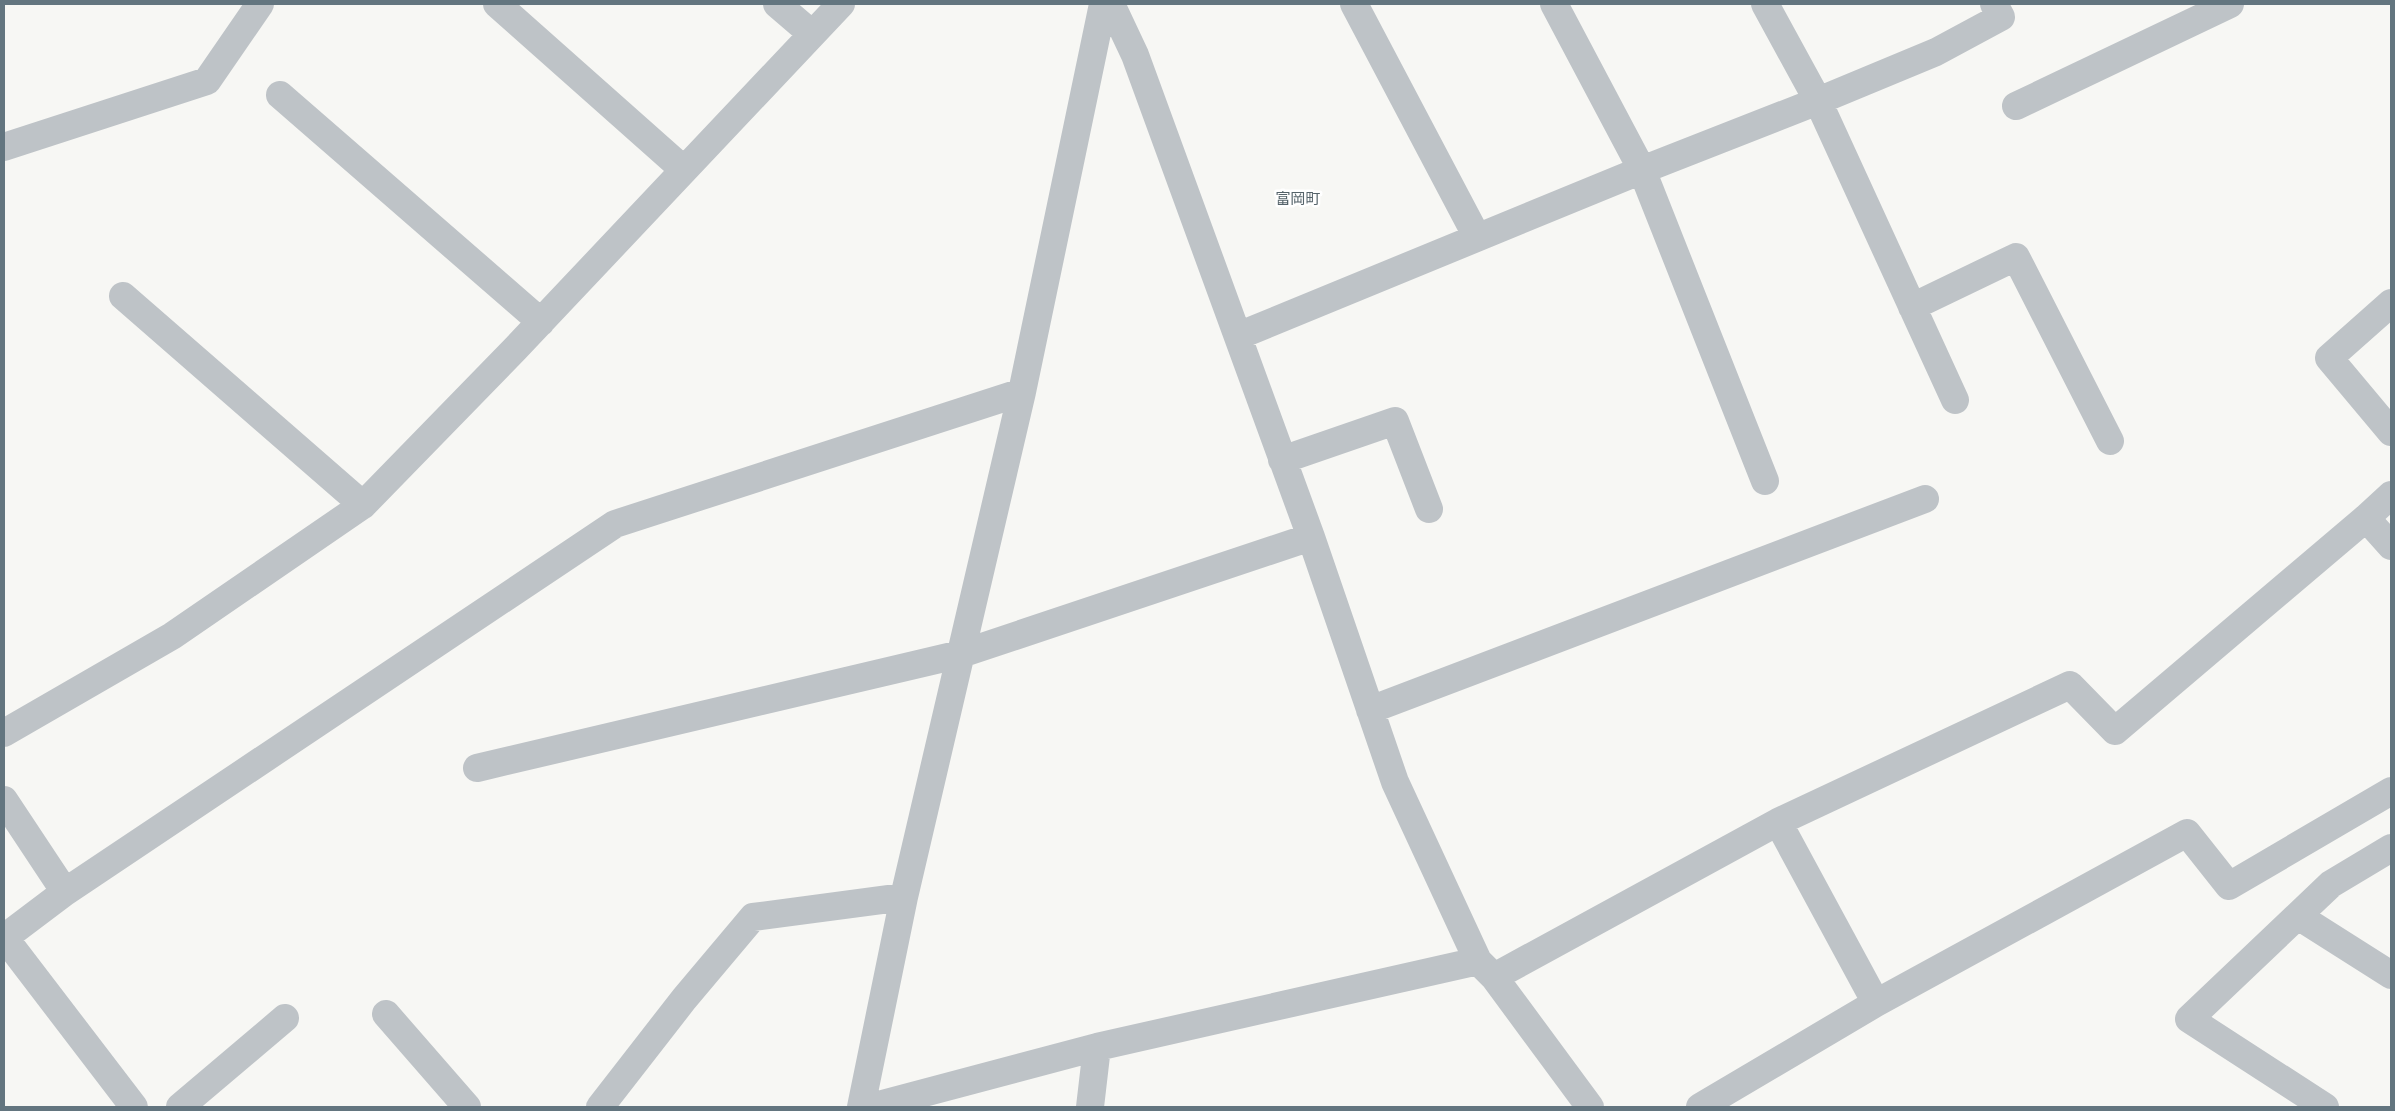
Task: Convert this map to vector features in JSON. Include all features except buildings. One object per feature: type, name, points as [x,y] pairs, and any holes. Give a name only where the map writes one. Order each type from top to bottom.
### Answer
[{"type":"street","points":[[4,147],[207,81],[260,4]]},
{"type":"street","points":[[497,4],[684,170]]},
{"type":"street","points":[[777,4],[812,34]]},
{"type":"street","points":[[4,734],[172,636],[363,505],[541,322],[841,4]]},
{"type":"street","points":[[861,1107],[904,897],[1022,392],[1104,4]]},
{"type":"street","points":[[1111,4],[1136,54],[1310,538],[1395,782],[1486,969],[1590,1107]]},
{"type":"street","points":[[1354,4],[1477,237]]},
{"type":"street","points":[[1554,4],[1642,170],[1765,481]]},
{"type":"street","points":[[1765,4],[1818,101],[1955,400]]},
{"type":"street","points":[[1238,336],[1477,237],[1936,52],[2001,17],[1994,4]]},
{"type":"street","points":[[2016,106],[2230,4]]},
{"type":"street","points":[[280,95],[541,322]]},
{"type":"street","points":[[1912,307],[2016,257],[2110,441]]},
{"type":"street","points":[[123,296],[363,505]]},
{"type":"street","points":[[2391,303],[2329,358],[2391,432]]},
{"type":"street","points":[[134,1107],[4,937],[65,892],[615,524],[1022,392]]},
{"type":"street","points":[[1282,460],[1395,421],[1429,509]]},
{"type":"street","points":[[872,1107],[1097,1047],[1486,969],[1778,822],[2070,686],[2115,731],[2391,495]]},
{"type":"street","points":[[1370,710],[1925,499]]},
{"type":"street","points":[[2366,518],[2391,546]]},
{"type":"street","points":[[477,768],[960,654],[1310,538]]},
{"type":"street","points":[[1700,1107],[1876,1003],[2187,833],[2229,886],[2391,791]]},
{"type":"street","points":[[4,800],[65,892]]},
{"type":"street","points":[[1778,822],[1876,1003]]},
{"type":"street","points":[[2325,1107],[2189,1019],[2331,884],[2391,848]]},
{"type":"street","points":[[600,1107],[684,999],[754,917],[904,897]]},
{"type":"street","points":[[2298,916],[2391,975]]},
{"type":"street","points":[[386,1014],[467,1107]]},
{"type":"street","points":[[180,1107],[285,1018]]},
{"type":"street","points":[[1090,1107],[1097,1047]]},
{"type":"district","name":"富岡町","points":[[1298,199]]}]
